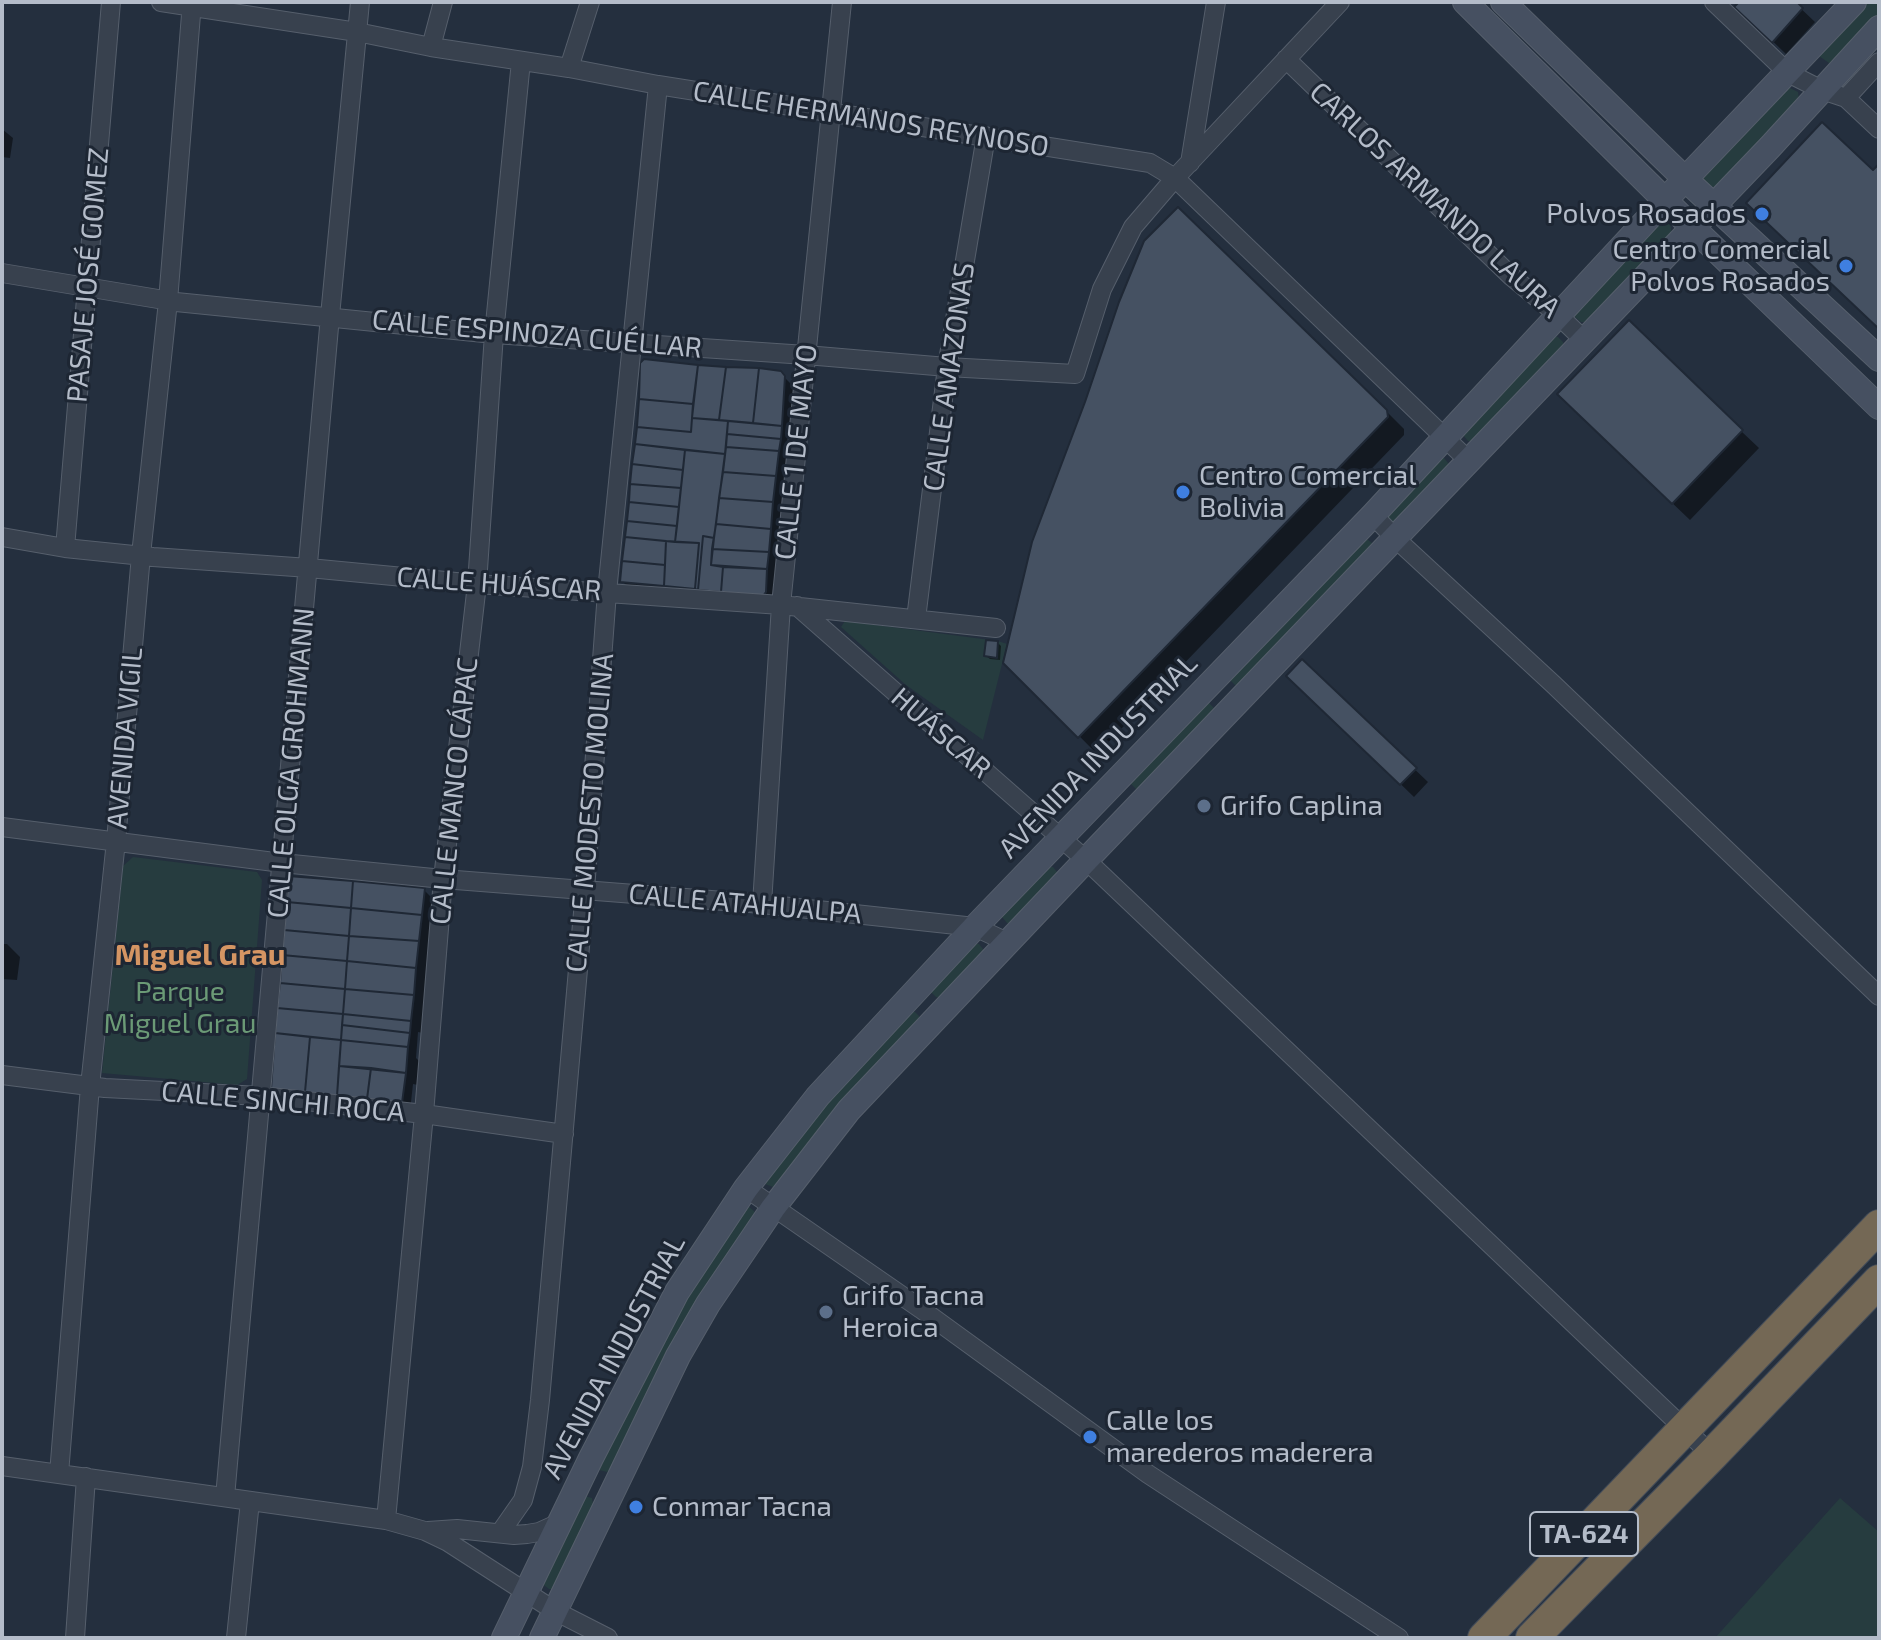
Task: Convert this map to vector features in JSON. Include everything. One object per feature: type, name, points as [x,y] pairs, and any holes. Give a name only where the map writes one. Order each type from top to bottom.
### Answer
[{"type":"highway","name":"TA-624","points":[[1484,1638],[1879,1226]]},
{"type":"highway","name":"TA-624","points":[[1532,1638],[1879,1281]]},
{"type":"main road","points":[[1465,2],[1879,407]]},
{"type":"main road","points":[[1503,2],[1685,179],[1879,359]]},
{"type":"main road","name":"AVENIDA INDUSTRIAL","points":[[504,1638],[581,1478],[677,1292],[746,1188],[818,1096],[975,927],[1373,515],[1665,200],[1854,2]]},
{"type":"main road","name":"AVENIDA INDUSTRIAL","points":[[542,1638],[678,1356],[708,1304],[773,1208],[849,1110],[1714,206],[1879,28]]},
{"type":"main road","points":[[1209,684],[1233,707]]},
{"type":"main road","points":[[915,991],[939,1015]]},
{"type":"main road","points":[[581,1478],[613,1493]]},
{"type":"street","name":"PASAJE JOSÉ GOMEZ","points":[[65,548],[111,2]]},
{"type":"street","name":"CALLE HERMANOS REYNOSO","points":[[161,2],[192,4],[658,85],[1150,163],[1175,178],[1469,461]]},
{"type":"street","name":"CALLE OLGA GROHMANN","points":[[225,1497],[360,2]]},
{"type":"street","points":[[431,47],[443,2]]},
{"type":"street","points":[[569,68],[590,2]]},
{"type":"street","name":"CALLE 1 DE MAYO","points":[[762,904],[789,606],[806,355],[842,2]]},
{"type":"street","points":[[1190,163],[1216,2]]},
{"type":"street","points":[[1175,178],[1340,2]]},
{"type":"street","points":[[1714,2],[1788,73],[1846,98],[1879,129]]},
{"type":"street","name":"AVENIDA VIGIL","points":[[59,1474],[90,1086],[168,301],[192,4]]},
{"type":"street","name":"CARLOS ARMANDO LAURA","points":[[1286,59],[1511,276],[1585,341]]},
{"type":"street","name":"CALLE MANCO CÁPAC","points":[[386,1520],[443,879],[477,584],[494,334],[521,61]]},
{"type":"street","points":[[1846,98],[1879,62]]},
{"type":"street","name":"CALLE MODESTO MOLINA","points":[[500,1533],[523,1500],[532,1467],[540,1400],[585,890],[607,592],[658,85]]},
{"type":"street","name":"CALLE AMAZONAS","points":[[916,619],[947,367],[986,136]]},
{"type":"street","name":"CALLE ESPINOZA CUÉLLAR","points":[[2,273],[168,301],[494,334],[1075,374],[1102,289],[1133,227],[1175,178]]},
{"type":"street","points":[[1373,515],[1879,996]]},
{"type":"street","name":"CALLE HUÁSCAR","points":[[2,537],[65,548],[141,555],[477,584],[789,606],[996,628]]},
{"type":"street","name":"HUÁSCAR","points":[[789,606],[1061,837],[1712,1455]]},
{"type":"street","name":"CALLE ATAHUALPA","points":[[2,827],[282,863],[762,904],[975,927],[1007,942]]},
{"type":"street","name":"CALLE SINCHI ROCA","points":[[2,1075],[90,1086],[261,1096],[424,1114],[564,1134]]},
{"type":"street","points":[[746,1188],[921,1309],[1148,1474],[1399,1638]]},
{"type":"street","points":[[2,1466],[386,1520],[425,1531],[448,1542],[555,1611],[608,1638]]},
{"type":"street","points":[[75,1638],[86,1477]]},
{"type":"street","points":[[236,1638],[250,1501]]},
{"type":"street","points":[[425,1531],[457,1529],[514,1535],[539,1532],[559,1523]]},
{"type":"green space","points":[[1865,2],[1879,2],[1879,15],[1835,62],[1829,63],[1819,56]]},
{"type":"green space","points":[[1786,86],[1798,92],[1799,100],[1717,188],[1710,186],[1703,180],[1703,174]]},
{"type":"green space","points":[[1660,221],[1670,224],[1672,234],[1587,322],[1581,322],[1574,312]]},
{"type":"green space","points":[[1551,335],[1563,342],[1563,349],[1474,441],[1468,441],[1463,435]]},
{"type":"green space","points":[[1437,456],[1444,458],[1448,469],[1396,524],[1391,524],[1385,518]]},
{"type":"green space","points":[[1360,537],[1372,543],[1372,550],[1241,686],[1235,685],[1230,680]]},
{"type":"green space","points":[[845,621],[1007,644],[983,740],[906,685],[841,627]]},
{"type":"green space","points":[[1202,701],[1214,708],[1214,715],[1142,789],[1136,789],[1130,783]]},
{"type":"green space","name":"Parque Miguel Grau","points":[[133,857],[257,872],[262,880],[247,1079],[237,1085],[102,1073],[123,866]]},
{"type":"green space","points":[[1045,867],[1053,867],[1057,879],[1013,923],[1007,923],[1001,911]]},
{"type":"green space","points":[[971,944],[979,944],[983,956],[942,998],[936,997],[931,992]]},
{"type":"green space","points":[[907,1011],[919,1016],[919,1023],[778,1186],[765,1184],[763,1177]]},
{"type":"green space","points":[[747,1205],[755,1216],[611,1469],[607,1472],[599,1470],[596,1467],[676,1311]]},
{"type":"green space","points":[[585,1496],[592,1498],[593,1505],[554,1589],[549,1589],[541,1583]]},
{"type":"green space","points":[[1840,1498],[1879,1532],[1879,1638],[1715,1638]]},
{"type":"building","points":[[1739,2],[1797,2],[1803,8],[1772,43],[1734,7]]},
{"type":"building","name":"Centro Comercial Polvos Rosados","points":[[1822,122],[1873,170],[1879,164],[1879,329],[1746,203]]},
{"type":"building","name":"Centro Comercial Bolivia","points":[[1178,207],[1387,410],[1388,417],[1078,738],[1003,663],[1032,542],[1119,302],[1144,241]]},
{"type":"building","points":[[1629,320],[1743,430],[1672,504],[1557,394]]},
{"type":"building","points":[[644,359],[698,365],[693,404],[639,399],[640,363]]},
{"type":"building","points":[[698,365],[726,367],[719,420],[692,418]]},
{"type":"building","points":[[726,367],[759,368],[753,423],[719,420]]},
{"type":"building","points":[[759,368],[781,371],[785,376],[782,426],[753,423]]},
{"type":"building","points":[[639,399],[693,404],[691,432],[637,427]]},
{"type":"building","points":[[692,418],[728,421],[725,454],[635,444],[637,427],[691,432]]},
{"type":"building","points":[[728,421],[782,426],[781,439],[727,434]]},
{"type":"building","points":[[727,434],[781,439],[779,451],[726,447]]},
{"type":"building","points":[[635,444],[685,450],[683,470],[632,464]]},
{"type":"building","points":[[726,447],[779,451],[776,476],[723,472]]},
{"type":"building","points":[[685,450],[725,454],[714,538],[703,536],[698,590],[695,589],[699,543],[675,542]]},
{"type":"building","points":[[632,464],[683,470],[681,488],[630,484]]},
{"type":"building","points":[[723,472],[776,476],[773,502],[719,498]]},
{"type":"building","points":[[630,484],[681,488],[679,507],[629,502]]},
{"type":"building","points":[[719,498],[773,502],[771,529],[716,524]]},
{"type":"building","points":[[629,502],[679,507],[677,526],[627,521]]},
{"type":"building","points":[[627,521],[677,526],[675,542],[625,537]]},
{"type":"building","points":[[716,524],[771,529],[769,552],[712,549]]},
{"type":"building","points":[[703,536],[714,538],[711,565],[723,567],[721,592],[698,590]]},
{"type":"building","points":[[625,537],[666,541],[665,565],[622,561]]},
{"type":"building","points":[[666,541],[699,543],[695,589],[664,586]]},
{"type":"building","points":[[712,549],[769,552],[767,569],[711,565]]},
{"type":"building","points":[[622,561],[665,565],[664,586],[620,582]]},
{"type":"building","points":[[723,567],[767,569],[766,592],[762,597],[721,592]]},
{"type":"building","points":[[986,640],[998,641],[997,658],[984,656]]},
{"type":"building","points":[[1302,659],[1417,768],[1400,785],[1286,676]]},
{"type":"building","points":[[288,876],[353,881],[351,908],[287,902]]},
{"type":"building","points":[[353,881],[425,888],[422,915],[351,908]]},
{"type":"building","points":[[287,902],[351,908],[349,936],[284,930]]},
{"type":"building","points":[[351,908],[422,915],[419,941],[349,936]]},
{"type":"building","points":[[284,930],[349,936],[347,961],[282,955]]},
{"type":"building","points":[[349,936],[419,941],[416,968],[347,961]]},
{"type":"building","points":[[282,955],[347,961],[345,989],[280,983]]},
{"type":"building","points":[[347,961],[416,968],[414,995],[345,989]]},
{"type":"building","points":[[280,983],[345,989],[343,1014],[277,1008]]},
{"type":"building","points":[[345,989],[414,995],[411,1021],[343,1014]]},
{"type":"building","points":[[277,1008],[343,1014],[341,1040],[275,1033]]},
{"type":"building","points":[[343,1014],[411,1021],[410,1033],[342,1025]]},
{"type":"building","points":[[342,1025],[410,1033],[408,1047],[341,1040]]},
{"type":"building","points":[[275,1033],[310,1037],[305,1092],[271,1089]]},
{"type":"building","points":[[310,1037],[341,1040],[337,1096],[305,1092]]},
{"type":"building","points":[[341,1040],[408,1047],[406,1073],[339,1066]]},
{"type":"building","points":[[339,1066],[371,1068],[367,1099],[337,1096]]},
{"type":"building","points":[[371,1068],[406,1073],[402,1103],[367,1099]]},
{"type":"place","name":"Polvos Rosados","points":[[1762,214]]},
{"type":"place","name":"Centro Comercial Polvos Rosados","points":[[1846,266]]},
{"type":"place","name":"Centro Comercial Bolivia","points":[[1183,492]]},
{"type":"place","name":"Grifo Caplina","points":[[1204,806]]},
{"type":"place","name":"Grifo Tacna Heroica","points":[[826,1312]]},
{"type":"place","name":"Calle los marederos maderera","points":[[1090,1437]]},
{"type":"place","name":"Conmar Tacna","points":[[636,1507]]},
{"type":"district","name":"Miguel Grau","points":[[200,955]]}]
